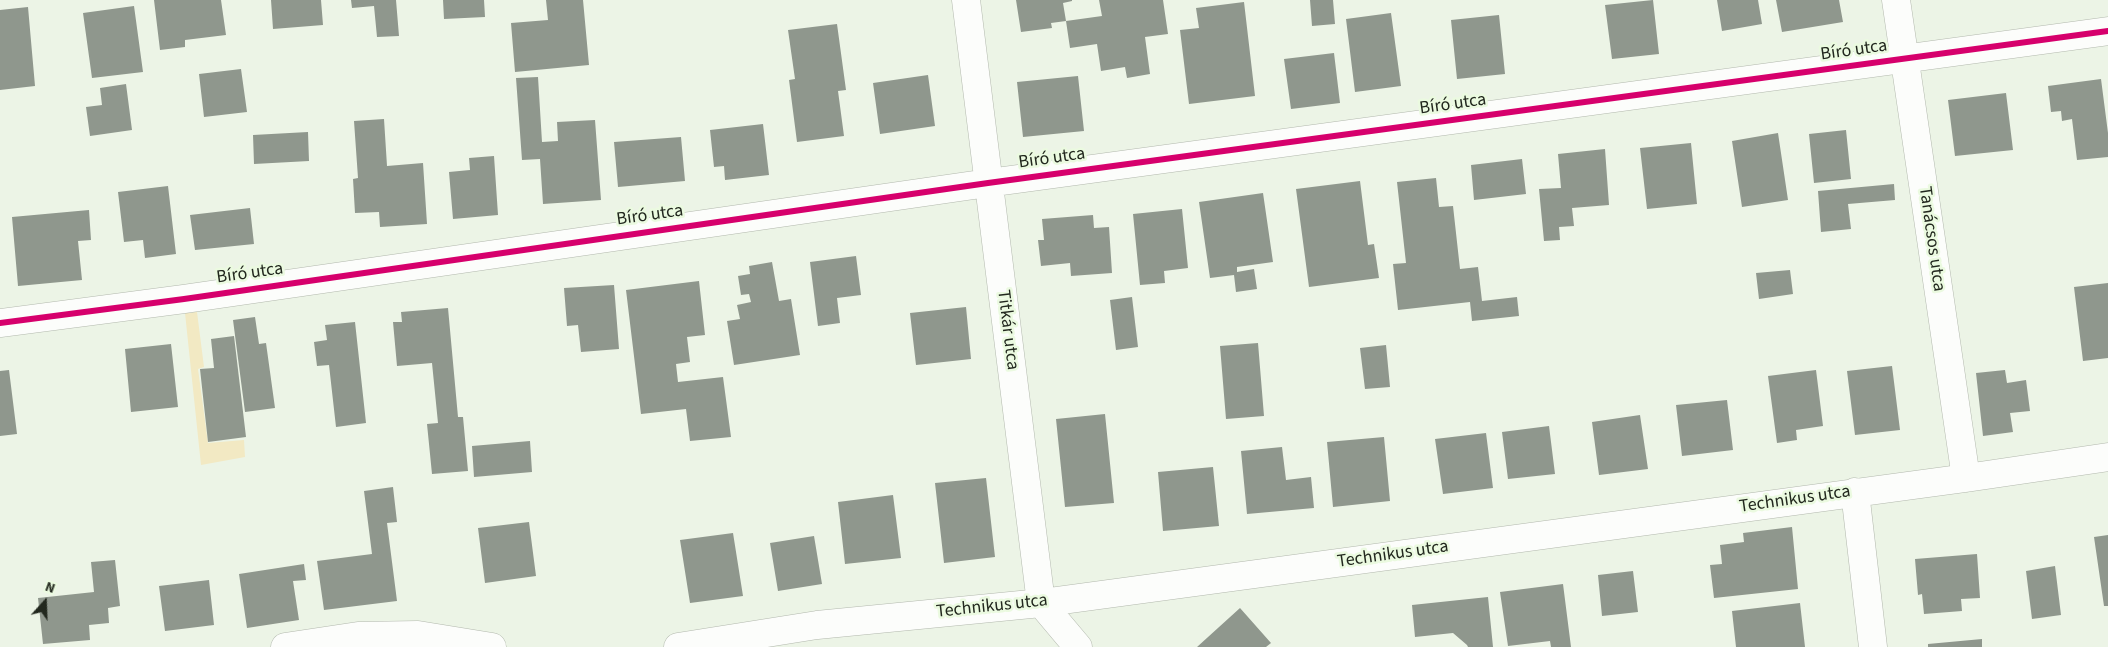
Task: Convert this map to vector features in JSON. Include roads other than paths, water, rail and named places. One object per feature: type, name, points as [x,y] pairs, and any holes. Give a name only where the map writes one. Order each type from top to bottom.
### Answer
[{"type":"street","name":"Titkár utca","points":[[966,0],[1041,602]]},
{"type":"street","name":"Tanácsos utca","points":[[1896,0],[1966,478]]},
{"type":"street","name":"Bíró utca","points":[[0,323],[988,183],[2108,31]]},
{"type":"street","name":"Technikus utca","points":[[678,647],[817,625],[1041,602],[1966,478],[2108,457]]},
{"type":"street","points":[[1856,492],[1873,647]]},
{"type":"street","points":[[1041,602],[1078,647]]},
{"type":"street","points":[[285,647],[358,636],[418,635],[492,647]]}]
